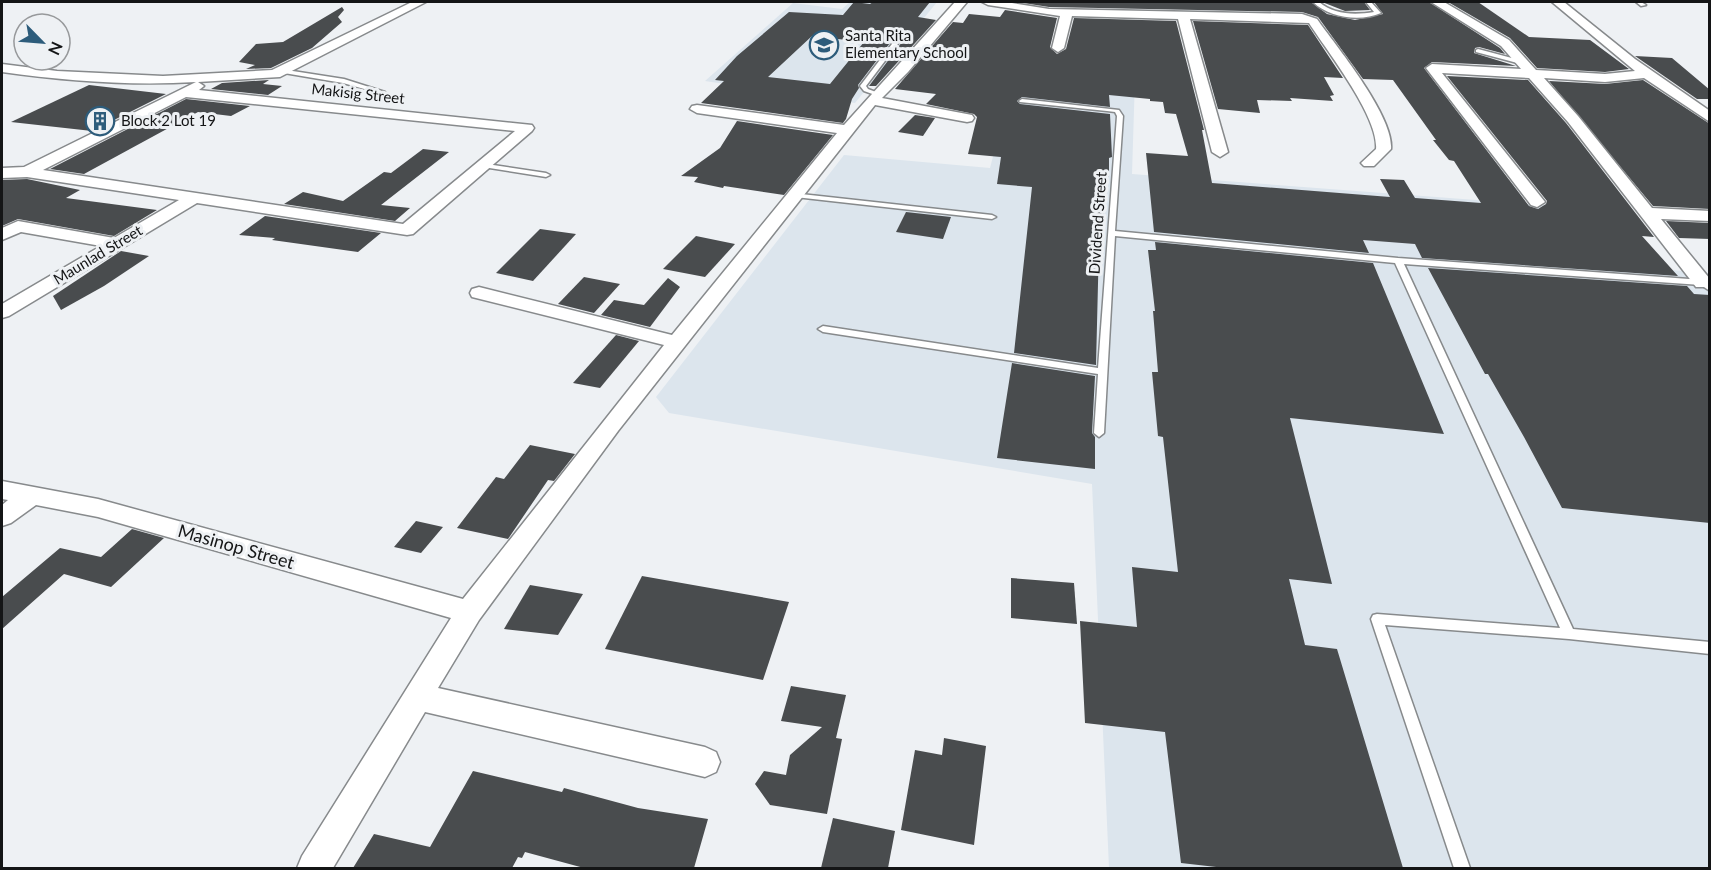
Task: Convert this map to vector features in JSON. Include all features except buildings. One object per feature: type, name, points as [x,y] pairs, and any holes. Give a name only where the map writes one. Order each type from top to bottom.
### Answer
[{"type":"street","points":[[2,68],[57,75],[163,80],[275,74],[420,2]]},
{"type":"street","points":[[314,868],[469,612],[677,342],[847,130],[961,2]]},
{"type":"street","points":[[988,2],[1049,12],[1302,18],[1313,21],[1374,112],[1385,143],[1383,150],[1369,163]]},
{"type":"street","points":[[1220,2],[1229,16]]},
{"type":"street","points":[[1437,2],[1505,43],[1573,119],[1706,286]]},
{"type":"street","points":[[1558,2],[1647,75],[1710,118]]},
{"type":"street","points":[[1058,48],[1067,12]]},
{"type":"street","points":[[1183,14],[1220,152]]},
{"type":"street","points":[[1537,202],[1432,68],[1605,78],[1647,75]]},
{"type":"street","points":[[27,172],[213,77]]},
{"type":"street","name":"Makisig Street","points":[[185,93],[527,128],[483,165]]},
{"type":"street","points":[[875,97],[967,118]]},
{"type":"street","points":[[697,109],[847,130]]},
{"type":"street","points":[[2,173],[27,172],[407,230],[483,165]]},
{"type":"street","name":"Maunlad Street","points":[[2,312],[194,198]]},
{"type":"street","points":[[1647,213],[1710,216]]},
{"type":"street","points":[[2,236],[18,226],[119,244]]},
{"type":"street","points":[[479,293],[677,342]]},
{"type":"street","name":"Masinop Street","points":[[2,490],[98,508],[469,612]]},
{"type":"street","points":[[2,517],[31,496]]},
{"type":"street","points":[[418,696],[705,762]]},
{"type":"lane","points":[[1316,2],[1332,13],[1377,13],[1370,2]]},
{"type":"lane","points":[[875,97],[863,86],[897,41]]},
{"type":"lane","points":[[1478,51],[1521,62]]},
{"type":"lane","points":[[280,71],[344,81],[382,92]]},
{"type":"lane","name":"Dividend Street","points":[[1022,100],[1107,109],[1116,111],[1120,116],[1102,372],[1100,433]]},
{"type":"lane","points":[[483,165],[546,175]]},
{"type":"lane","points":[[795,195],[992,217]]},
{"type":"lane","points":[[1111,233],[1398,261],[1706,286]]},
{"type":"lane","points":[[1398,261],[1569,634]]},
{"type":"lane","points":[[823,329],[1102,372]]},
{"type":"lane","points":[[1462,868],[1377,619],[1710,648]]},
{"type":"shaded area","name":"Santa Rita Elementary School","points":[[850,2],[937,2],[855,103],[705,81],[793,3],[842,9]]},
{"type":"shaded area","points":[[1015,71],[1135,78],[1132,174],[1620,211],[1670,270],[1709,273],[1709,868],[1109,868],[1092,484],[669,413],[656,397],[844,155],[990,168]]},
{"type":"place","name":"Santa Rita Elementary School","points":[[824,45]]},
{"type":"place","name":"Block 2 Lot 19","points":[[100,121]]}]
